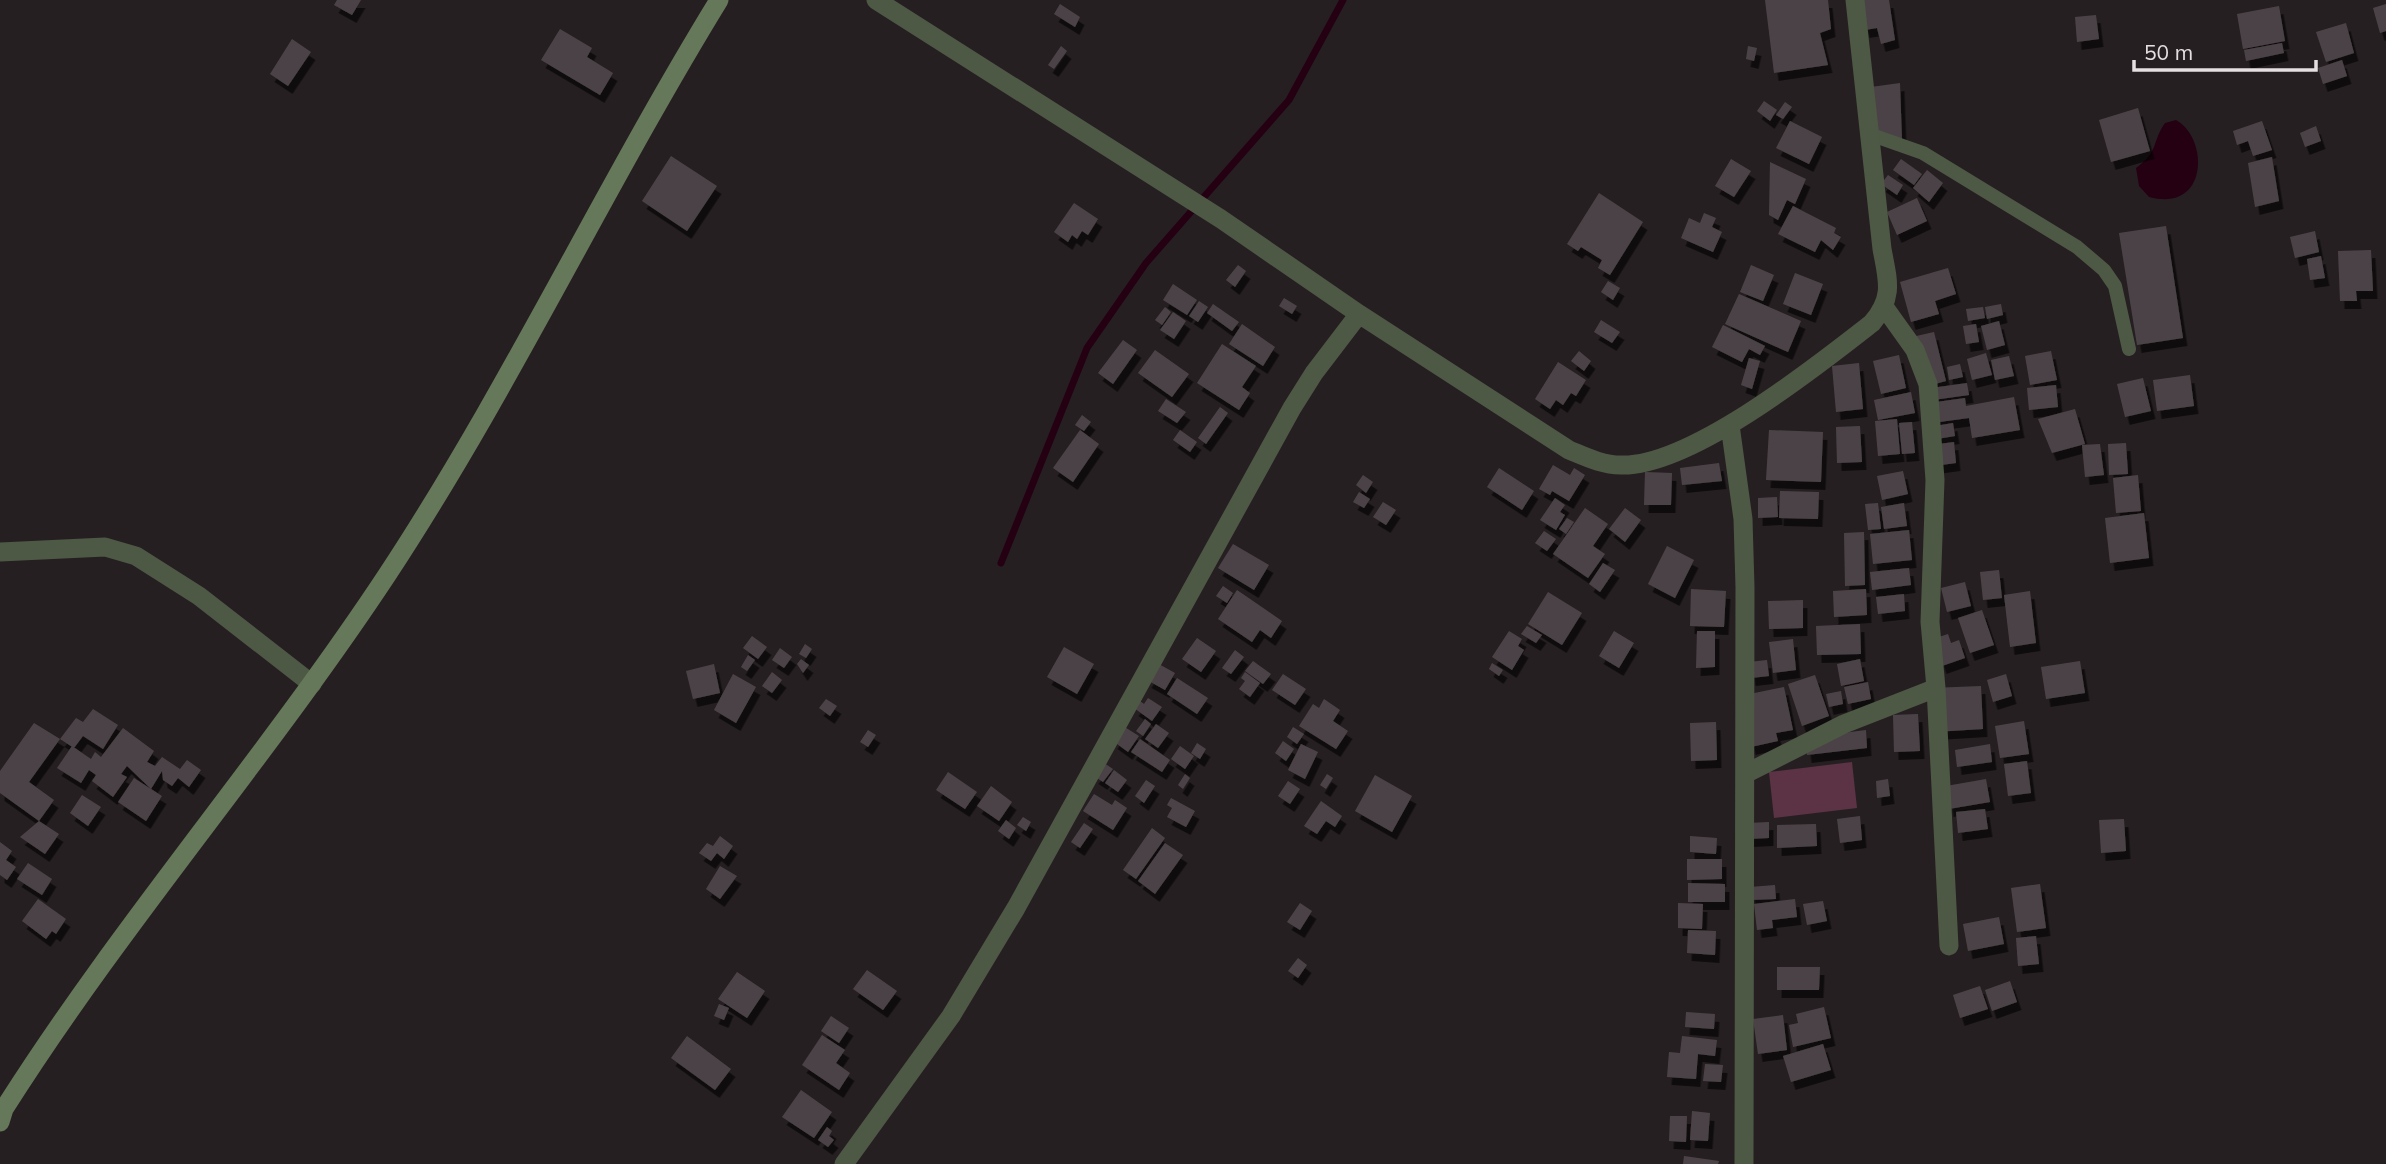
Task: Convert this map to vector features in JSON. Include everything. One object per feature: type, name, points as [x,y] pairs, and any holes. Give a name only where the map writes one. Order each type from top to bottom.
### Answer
[{"type":"main road","points":[[0,1122],[4,1109],[62,1017],[312,684],[387,575],[471,443],[677,67],[719,0]]},
{"type":"street","points":[[876,0],[1221,219],[1359,314],[1569,450],[1594,460],[1623,466],[1668,454],[1731,425],[1851,339],[1885,308]]},
{"type":"street","points":[[1855,0],[1888,279],[1885,308],[1915,350],[1928,384],[1935,480],[1930,622],[1936,688],[1949,946]]},
{"type":"street","points":[[844,1164],[951,1016],[1003,930],[1292,408],[1314,373],[1359,314]]},
{"type":"street","points":[[1731,425],[1743,519],[1747,773],[1744,1164]]},
{"type":"street","points":[[0,552],[105,547],[136,556],[200,596],[312,684]]},
{"type":"street","points":[[1747,773],[1844,724],[1936,688]]},
{"type":"lane","points":[[1869,134],[1923,153],[2077,247],[2104,270],[2115,286],[2129,349]]},
{"type":"shaded area","points":[[2176,120],[2187,129],[2198,156],[2193,184],[2183,194],[2169,199],[2149,197],[2139,186],[2136,168],[2149,156],[2165,123]]},
{"type":"shaded area","points":[[1852,762],[1857,808],[1774,818],[1769,772]]},
{"type":"building","points":[[337,0],[361,0],[352,15],[334,5]]},
{"type":"building","points":[[1765,0],[1828,0],[1831,29],[1820,33],[1828,65],[1774,73]]},
{"type":"building","points":[[1858,0],[1889,0],[1895,40],[1881,44],[1877,28],[1865,30]]},
{"type":"building","points":[[1060,4],[1080,17],[1075,27],[1054,14]]},
{"type":"building","points":[[2386,4],[2386,31],[2380,33],[2373,8]]},
{"type":"building","points":[[2279,6],[2285,41],[2243,49],[2237,14]]},
{"type":"building","points":[[2096,15],[2099,39],[2077,42],[2075,17]]},
{"type":"building","points":[[2346,23],[2354,53],[2326,62],[2316,32]]},
{"type":"building","points":[[560,29],[592,48],[587,57],[613,73],[600,95],[541,60]]},
{"type":"building","points":[[292,39],[311,52],[288,86],[270,74]]},
{"type":"building","points":[[2282,43],[2284,53],[2246,61],[2244,50]]},
{"type":"building","points":[[1061,46],[1067,51],[1054,69],[1048,65]]},
{"type":"building","points":[[1748,46],[1757,48],[1754,61],[1746,59]]},
{"type":"building","points":[[2342,60],[2347,76],[2323,84],[2318,68]]},
{"type":"building","points":[[1900,83],[1902,140],[1876,131],[1871,87]]},
{"type":"building","points":[[1764,101],[1777,110],[1770,121],[1757,111]]},
{"type":"building","points":[[1785,102],[1792,107],[1783,119],[1776,115]]},
{"type":"building","points":[[2138,108],[2150,151],[2111,162],[2099,120]]},
{"type":"building","points":[[1790,121],[1822,137],[1809,164],[1776,148]]},
{"type":"building","points":[[2262,121],[2272,150],[2253,156],[2248,141],[2237,145],[2233,131]]},
{"type":"building","points":[[2316,126],[2321,141],[2305,147],[2300,133]]},
{"type":"building","points":[[671,156],[717,186],[687,231],[642,201]]},
{"type":"building","points":[[2272,157],[2279,201],[2255,207],[2248,163]]},
{"type":"building","points":[[1731,159],[1751,171],[1734,197],[1715,186]]},
{"type":"building","points":[[1901,159],[1922,174],[1914,185],[1893,170]]},
{"type":"building","points":[[1770,162],[1806,179],[1795,204],[1787,200],[1778,220],[1769,215]]},
{"type":"building","points":[[1927,170],[1943,183],[1929,202],[1913,188]]},
{"type":"building","points":[[1888,175],[1903,185],[1897,195],[1881,184]]},
{"type":"building","points":[[1599,193],[1643,222],[1610,275],[1598,268],[1602,260],[1581,247],[1578,251],[1567,244]]},
{"type":"building","points":[[1917,198],[1927,221],[1897,235],[1887,212]]},
{"type":"building","points":[[1074,203],[1098,219],[1088,235],[1082,231],[1077,239],[1072,235],[1068,242],[1054,232]]},
{"type":"building","points":[[1793,206],[1836,228],[1834,233],[1841,237],[1833,250],[1821,240],[1815,252],[1778,234]]},
{"type":"building","points":[[1704,213],[1716,218],[1712,227],[1722,232],[1713,252],[1681,238],[1689,218],[1700,223]]},
{"type":"building","points":[[2166,226],[2183,338],[2137,345],[2119,233]]},
{"type":"building","points":[[2315,231],[2319,252],[2295,258],[2290,237]]},
{"type":"building","points":[[2371,250],[2373,291],[2356,291],[2357,301],[2340,301],[2338,251]]},
{"type":"building","points":[[2321,256],[2325,278],[2310,280],[2307,259]]},
{"type":"building","points":[[1238,265],[1246,271],[1235,287],[1226,280]]},
{"type":"building","points":[[1751,265],[1774,275],[1763,301],[1740,292]]},
{"type":"building","points":[[1948,268],[1956,294],[1935,301],[1939,314],[1911,322],[1900,282]]},
{"type":"building","points":[[1795,273],[1823,284],[1811,315],[1783,304]]},
{"type":"building","points":[[1608,281],[1620,288],[1613,300],[1601,292]]},
{"type":"building","points":[[1173,284],[1197,300],[1187,315],[1163,300]]},
{"type":"building","points":[[1739,294],[1801,321],[1788,352],[1725,324]]},
{"type":"building","points":[[1284,298],[1297,306],[1292,314],[1279,306]]},
{"type":"building","points":[[1199,301],[1208,307],[1198,322],[1189,316]]},
{"type":"building","points":[[1213,304],[1239,322],[1232,331],[1207,313]]},
{"type":"building","points":[[2001,304],[2003,315],[1987,319],[1985,307]]},
{"type":"building","points":[[1165,307],[1171,312],[1162,325],[1155,320]]},
{"type":"building","points":[[1983,307],[1985,318],[1968,321],[1966,309]]},
{"type":"building","points":[[1173,312],[1186,321],[1174,339],[1160,330]]},
{"type":"building","points":[[1601,320],[1620,332],[1612,343],[1594,332]]},
{"type":"building","points":[[1999,321],[2005,345],[1987,350],[1981,326]]},
{"type":"building","points":[[1242,324],[1275,347],[1263,366],[1229,344]]},
{"type":"building","points":[[1976,324],[1979,342],[1966,344],[1963,326]]},
{"type":"building","points":[[1723,325],[1765,346],[1760,355],[1749,349],[1742,362],[1712,347]]},
{"type":"building","points":[[1934,332],[1946,381],[1924,387],[1912,337]]},
{"type":"building","points":[[1123,340],[1137,350],[1113,384],[1098,373]]},
{"type":"building","points":[[1222,344],[1256,366],[1242,387],[1250,393],[1239,410],[1197,383]]},
{"type":"building","points":[[1155,350],[1189,374],[1172,397],[1138,373]]},
{"type":"building","points":[[1579,351],[1591,361],[1584,371],[1571,361]]},
{"type":"building","points":[[2051,351],[2057,380],[2030,385],[2025,356]]},
{"type":"building","points":[[1986,353],[1992,375],[1972,380],[1967,359]]},
{"type":"building","points":[[1899,355],[1906,388],[1881,394],[1873,361]]},
{"type":"building","points":[[2009,356],[2014,376],[1995,380],[1991,360]]},
{"type":"building","points":[[1749,358],[1760,361],[1752,389],[1741,385]]},
{"type":"building","points":[[1558,362],[1586,380],[1576,396],[1571,393],[1563,405],[1556,400],[1550,409],[1535,399]]},
{"type":"building","points":[[1859,363],[1863,409],[1836,412],[1832,366]]},
{"type":"building","points":[[1960,364],[1963,377],[1949,380],[1947,367]]},
{"type":"building","points":[[2190,375],[2194,406],[2157,411],[2153,380]]},
{"type":"building","points":[[2143,378],[2151,411],[2125,417],[2117,384]]},
{"type":"building","points":[[1967,383],[1969,395],[1926,401],[1924,389]]},
{"type":"building","points":[[2056,385],[2058,407],[2029,410],[2027,388]]},
{"type":"building","points":[[1911,392],[1915,413],[1878,420],[1874,400]]},
{"type":"building","points":[[2014,397],[2020,430],[1972,438],[1969,418],[1932,423],[1929,403],[1965,398],[1966,406]]},
{"type":"building","points":[[1166,399],[1186,412],[1177,423],[1158,411]]},
{"type":"building","points":[[1220,407],[1228,413],[1206,444],[1198,438]]},
{"type":"building","points":[[2075,409],[2085,444],[2052,453],[2038,419]]},
{"type":"building","points":[[1082,415],[1091,422],[1084,431],[1075,425]]},
{"type":"building","points":[[1897,419],[1900,454],[1878,456],[1875,421]]},
{"type":"building","points":[[1912,422],[1915,453],[1902,454],[1899,423]]},
{"type":"building","points":[[1953,423],[1955,436],[1931,440],[1929,427]]},
{"type":"building","points":[[1860,426],[1862,462],[1837,463],[1836,427]]},
{"type":"building","points":[[1080,430],[1099,444],[1073,482],[1053,468]]},
{"type":"building","points":[[1180,430],[1197,442],[1190,452],[1173,440]]},
{"type":"building","points":[[1769,430],[1823,432],[1821,482],[1766,480]]},
{"type":"building","points":[[1954,442],[1956,463],[1934,466],[1931,445]]},
{"type":"building","points":[[2126,443],[2128,474],[2109,475],[2108,444]]},
{"type":"building","points":[[2100,444],[2104,475],[2085,477],[2082,445]]},
{"type":"building","points":[[1719,463],[1722,481],[1682,485],[1680,468]]},
{"type":"building","points":[[1553,465],[1570,475],[1574,468],[1585,475],[1569,501],[1552,491],[1550,495],[1539,489]]},
{"type":"building","points":[[1499,468],[1534,491],[1522,510],[1487,487]]},
{"type":"building","points":[[1903,471],[1908,494],[1882,500],[1877,476]]},
{"type":"building","points":[[1645,472],[1672,473],[1671,505],[1644,505]]},
{"type":"building","points":[[1363,475],[1373,482],[1366,493],[1356,485]]},
{"type":"building","points":[[2138,475],[2141,511],[2116,513],[2113,478]]},
{"type":"building","points":[[1780,491],[1819,492],[1818,519],[1779,518]]},
{"type":"building","points":[[1359,492],[1370,499],[1364,508],[1353,502]]},
{"type":"building","points":[[1777,497],[1778,517],[1758,518],[1758,498]]},
{"type":"building","points":[[1555,498],[1565,505],[1560,512],[1565,515],[1556,530],[1540,520]]},
{"type":"building","points":[[1383,502],[1396,510],[1386,525],[1373,517]]},
{"type":"building","points":[[1878,503],[1881,529],[1868,530],[1865,504]]},
{"type":"building","points":[[1904,503],[1907,526],[1884,529],[1881,507]]},
{"type":"building","points":[[1585,508],[1608,524],[1593,546],[1605,554],[1588,578],[1553,554]]},
{"type":"building","points":[[1625,508],[1641,520],[1625,542],[1609,529]]},
{"type":"building","points":[[2144,513],[2149,558],[2110,563],[2105,518]]},
{"type":"building","points":[[1567,518],[1574,522],[1566,534],[1559,529]]},
{"type":"building","points":[[1909,530],[1912,560],[1873,564],[1870,534]]},
{"type":"building","points":[[1544,531],[1556,539],[1547,551],[1535,543]]},
{"type":"building","points":[[1864,532],[1865,585],[1845,586],[1844,533]]},
{"type":"building","points":[[1233,544],[1269,565],[1254,590],[1218,568]]},
{"type":"building","points":[[1667,546],[1694,560],[1675,598],[1648,584]]},
{"type":"building","points":[[1603,563],[1615,570],[1600,592],[1589,584]]},
{"type":"building","points":[[1909,568],[1911,585],[1872,590],[1870,572]]},
{"type":"building","points":[[1999,570],[2002,598],[1983,600],[1980,572]]},
{"type":"building","points":[[1965,582],[1971,606],[1947,612],[1941,588]]},
{"type":"building","points":[[1223,586],[1233,593],[1227,603],[1216,596]]},
{"type":"building","points":[[1691,589],[1726,591],[1724,627],[1690,626]]},
{"type":"building","points":[[1866,589],[1867,615],[1834,617],[1833,591]]},
{"type":"building","points":[[1237,590],[1282,621],[1271,638],[1260,630],[1252,642],[1218,619]]},
{"type":"building","points":[[2030,591],[2036,643],[2010,647],[2004,595]]},
{"type":"building","points":[[1548,592],[1582,613],[1562,645],[1528,624]]},
{"type":"building","points":[[1904,594],[1905,611],[1878,614],[1876,597]]},
{"type":"building","points":[[1803,600],[1803,628],[1769,629],[1768,601]]},
{"type":"building","points":[[1982,610],[1994,645],[1970,653],[1958,618]]},
{"type":"building","points":[[1860,624],[1861,654],[1817,655],[1816,626]]},
{"type":"building","points":[[1527,626],[1542,635],[1536,643],[1521,634]]},
{"type":"building","points":[[1509,631],[1522,639],[1518,646],[1524,650],[1512,670],[1492,657]]},
{"type":"building","points":[[1614,631],[1634,643],[1619,668],[1599,656]]},
{"type":"building","points":[[1697,631],[1715,631],[1715,667],[1696,668]]},
{"type":"building","points":[[1948,634],[1951,643],[1959,640],[1965,658],[1942,666],[1933,639]]},
{"type":"building","points":[[752,636],[767,647],[758,659],[743,648]]},
{"type":"building","points":[[1197,638],[1216,651],[1201,672],[1182,659]]},
{"type":"building","points":[[1793,639],[1796,670],[1773,673],[1769,642]]},
{"type":"building","points":[[805,644],[812,649],[806,658],[799,654]]},
{"type":"building","points":[[1064,647],[1094,664],[1077,694],[1047,677]]},
{"type":"building","points":[[780,648],[792,657],[784,668],[772,660]]},
{"type":"building","points":[[1235,650],[1244,657],[1231,674],[1222,668]]},
{"type":"building","points":[[748,655],[755,660],[747,671],[741,667]]},
{"type":"building","points":[[801,659],[809,665],[803,673],[797,664]]},
{"type":"building","points":[[1860,659],[1864,681],[1841,686],[1837,664]]},
{"type":"building","points":[[1767,660],[1769,676],[1751,678],[1749,662]]},
{"type":"building","points":[[1253,661],[1271,674],[1263,684],[1245,671]]},
{"type":"building","points":[[2080,661],[2085,693],[2046,699],[2041,667]]},
{"type":"building","points":[[1157,663],[1175,673],[1165,690],[1147,680]]},
{"type":"building","points":[[1492,663],[1503,670],[1499,676],[1489,669]]},
{"type":"building","points":[[714,664],[720,693],[693,699],[686,671]]},
{"type":"building","points":[[772,672],[782,680],[772,693],[762,686]]},
{"type":"building","points":[[1245,672],[1260,683],[1250,697],[1239,689],[1245,681],[1241,678]]},
{"type":"building","points":[[733,674],[756,687],[736,723],[714,710]]},
{"type":"building","points":[[1283,674],[1306,689],[1295,705],[1272,690]]},
{"type":"building","points":[[2006,674],[2012,696],[1993,702],[1987,680]]},
{"type":"building","points":[[1815,675],[1829,716],[1802,726],[1788,684]]},
{"type":"building","points":[[1177,678],[1208,698],[1197,714],[1167,694]]},
{"type":"building","points":[[1868,682],[1871,699],[1848,704],[1844,687]]},
{"type":"building","points":[[1981,686],[1983,729],[1934,732],[1932,688]]},
{"type":"building","points":[[1784,687],[1793,730],[1776,733],[1778,741],[1751,747],[1740,696]]},
{"type":"building","points":[[1841,691],[1843,704],[1829,707],[1826,694]]},
{"type":"building","points":[[1148,698],[1162,707],[1152,721],[1134,708],[1140,701],[1144,704]]},
{"type":"building","points":[[826,699],[837,706],[830,716],[819,708]]},
{"type":"building","points":[[1324,699],[1340,710],[1333,721],[1348,731],[1336,749],[1299,726],[1313,704],[1319,708]]},
{"type":"building","points":[[93,709],[118,725],[103,749],[83,736],[74,748],[60,739],[76,718],[83,722]]},
{"type":"building","points":[[1918,714],[1920,751],[1894,752],[1893,715]]},
{"type":"building","points":[[1145,719],[1151,724],[1143,736],[1136,731]]},
{"type":"building","points":[[2024,721],[2029,754],[2000,758],[1995,726]]},
{"type":"building","points":[[1716,722],[1717,760],[1691,761],[1690,723]]},
{"type":"building","points":[[34,723],[60,739],[29,782],[54,800],[39,821],[0,793],[0,771]]},
{"type":"building","points":[[1156,724],[1169,733],[1158,748],[1145,739]]},
{"type":"building","points":[[1123,726],[1139,736],[1128,752],[1113,741]]},
{"type":"building","points":[[1293,727],[1304,734],[1297,744],[1287,737]]},
{"type":"building","points":[[123,728],[154,751],[147,762],[155,766],[162,757],[180,769],[187,760],[201,770],[189,787],[178,778],[172,786],[163,780],[162,771],[151,789],[127,766],[121,774],[127,777],[113,797],[92,781],[96,775],[89,770],[81,783],[57,768],[72,746],[91,759],[95,752],[101,757]]},
{"type":"building","points":[[868,730],[876,735],[868,747],[860,742]]},
{"type":"building","points":[[1866,730],[1867,748],[1807,755],[1805,738]]},
{"type":"building","points":[[1140,739],[1170,760],[1162,772],[1131,752]]},
{"type":"building","points":[[1283,741],[1294,749],[1286,761],[1275,753]]},
{"type":"building","points":[[1197,743],[1206,749],[1200,759],[1191,753]]},
{"type":"building","points":[[1301,744],[1318,752],[1305,779],[1288,770]]},
{"type":"building","points":[[1990,744],[1992,762],[1957,767],[1955,750]]},
{"type":"building","points":[[1180,746],[1194,756],[1185,769],[1171,759]]},
{"type":"building","points":[[2027,761],[2031,793],[2008,796],[2004,764]]},
{"type":"building","points":[[1104,763],[1113,769],[1103,782],[1094,776]]},
{"type":"building","points":[[1114,770],[1127,780],[1118,792],[1105,783]]},
{"type":"building","points":[[948,772],[977,792],[965,809],[936,790]]},
{"type":"building","points":[[1185,774],[1190,778],[1183,789],[1178,785]]},
{"type":"building","points":[[1327,774],[1333,778],[1326,789],[1320,785]]},
{"type":"building","points":[[1375,775],[1412,796],[1392,832],[1355,811]]},
{"type":"building","points":[[134,778],[162,796],[146,821],[118,802]]},
{"type":"building","points":[[1888,779],[1890,796],[1877,798],[1876,781]]},
{"type":"building","points":[[1986,779],[1990,802],[1949,809],[1946,786]]},
{"type":"building","points":[[1146,780],[1155,786],[1144,803],[1135,796]]},
{"type":"building","points":[[1288,781],[1300,789],[1290,804],[1278,796]]},
{"type":"building","points":[[991,786],[1012,802],[999,821],[977,806]]},
{"type":"building","points":[[1094,794],[1112,805],[1115,800],[1127,808],[1113,830],[1083,811]]},
{"type":"building","points":[[82,795],[101,807],[88,826],[70,813]]},
{"type":"building","points":[[1171,798],[1195,811],[1186,827],[1167,817],[1172,808],[1167,805]]},
{"type":"building","points":[[1321,801],[1342,816],[1335,827],[1326,821],[1317,834],[1304,826]]},
{"type":"building","points":[[1985,809],[1988,829],[1958,833],[1956,812]]},
{"type":"building","points":[[1860,816],[1862,840],[1840,843],[1837,819]]},
{"type":"building","points":[[1023,817],[1031,822],[1026,831],[1017,825]]},
{"type":"building","points":[[2124,819],[2126,851],[2101,853],[2099,820]]},
{"type":"building","points":[[1006,820],[1016,828],[1009,839],[998,831]]},
{"type":"building","points":[[39,821],[59,834],[45,854],[20,837]]},
{"type":"building","points":[[1769,822],[1769,838],[1748,839],[1748,823]]},
{"type":"building","points":[[1084,823],[1093,829],[1080,848],[1071,842]]},
{"type":"building","points":[[1816,824],[1817,846],[1777,848],[1777,825]]},
{"type":"building","points":[[1152,828],[1165,838],[1136,879],[1123,870]]},
{"type":"building","points":[[720,836],[733,846],[724,859],[717,853],[711,861],[699,853],[707,843],[713,846]]},
{"type":"building","points":[[1690,836],[1717,838],[1716,854],[1690,852]]},
{"type":"building","points":[[0,842],[12,851],[6,860],[16,867],[7,880],[0,875]]},
{"type":"building","points":[[1165,843],[1183,855],[1155,894],[1138,881]]},
{"type":"building","points":[[1687,859],[1722,859],[1722,879],[1687,880]]},
{"type":"building","points":[[28,863],[52,879],[42,895],[17,879]]},
{"type":"building","points":[[720,866],[737,876],[720,899],[706,889]]},
{"type":"building","points":[[1688,883],[1725,884],[1725,902],[1688,902]]},
{"type":"building","points":[[2040,884],[2046,928],[2017,932],[2011,888]]},
{"type":"building","points":[[1775,885],[1776,899],[1751,900],[1750,887]]},
{"type":"building","points":[[38,899],[66,919],[56,934],[52,931],[46,939],[22,921]]},
{"type":"building","points":[[1795,899],[1797,917],[1772,920],[1773,928],[1757,930],[1754,904]]},
{"type":"building","points":[[1823,901],[1827,921],[1807,925],[1803,904]]},
{"type":"building","points":[[1300,903],[1312,911],[1300,930],[1287,922]]},
{"type":"building","points":[[1678,903],[1703,904],[1702,929],[1678,928]]},
{"type":"building","points":[[1999,917],[2004,944],[1968,951],[1963,924]]},
{"type":"building","points":[[1688,930],[1716,931],[1715,955],[1687,953]]},
{"type":"building","points":[[2036,936],[2039,964],[2018,966],[2016,938]]},
{"type":"building","points":[[1298,958],[1307,965],[1298,978],[1288,971]]},
{"type":"building","points":[[1777,967],[1820,967],[1819,990],[1777,990]]},
{"type":"building","points":[[867,970],[897,991],[883,1010],[853,989]]},
{"type":"building","points":[[737,972],[765,991],[747,1018],[718,999]]},
{"type":"building","points":[[2010,981],[2017,1002],[1992,1011],[1985,990]]},
{"type":"building","points":[[1980,986],[1988,1009],[1960,1018],[1953,995]]},
{"type":"building","points":[[719,1004],[729,1008],[724,1020],[714,1016]]},
{"type":"building","points":[[1824,1007],[1831,1038],[1793,1047],[1789,1025],[1798,1023],[1796,1014]]},
{"type":"building","points":[[1686,1012],[1715,1014],[1714,1029],[1685,1027]]},
{"type":"building","points":[[1783,1015],[1787,1050],[1758,1054],[1753,1019]]},
{"type":"building","points":[[831,1016],[849,1028],[839,1043],[821,1031]]},
{"type":"building","points":[[822,1035],[845,1050],[836,1063],[850,1073],[839,1090],[802,1065]]},
{"type":"building","points":[[687,1036],[731,1069],[715,1090],[671,1058]]},
{"type":"building","points":[[1682,1036],[1717,1040],[1715,1056],[1698,1054],[1696,1079],[1667,1077],[1669,1052],[1680,1053]]},
{"type":"building","points":[[1823,1044],[1831,1070],[1791,1082],[1783,1056]]},
{"type":"building","points":[[1705,1064],[1723,1065],[1721,1082],[1703,1081]]},
{"type":"building","points":[[801,1090],[832,1112],[814,1138],[782,1117]]},
{"type":"building","points":[[1692,1111],[1710,1113],[1708,1141],[1690,1140]]},
{"type":"building","points":[[1670,1116],[1687,1116],[1686,1142],[1669,1141]]},
{"type":"building","points":[[827,1127],[832,1131],[829,1136],[834,1140],[828,1147],[818,1140]]},
{"type":"building","points":[[1684,1156],[1719,1161],[1718,1164],[1683,1164]]},
{"type":"waterway","points":[[1001,563],[1087,348],[1146,263],[1289,100],[1343,0]]}]
